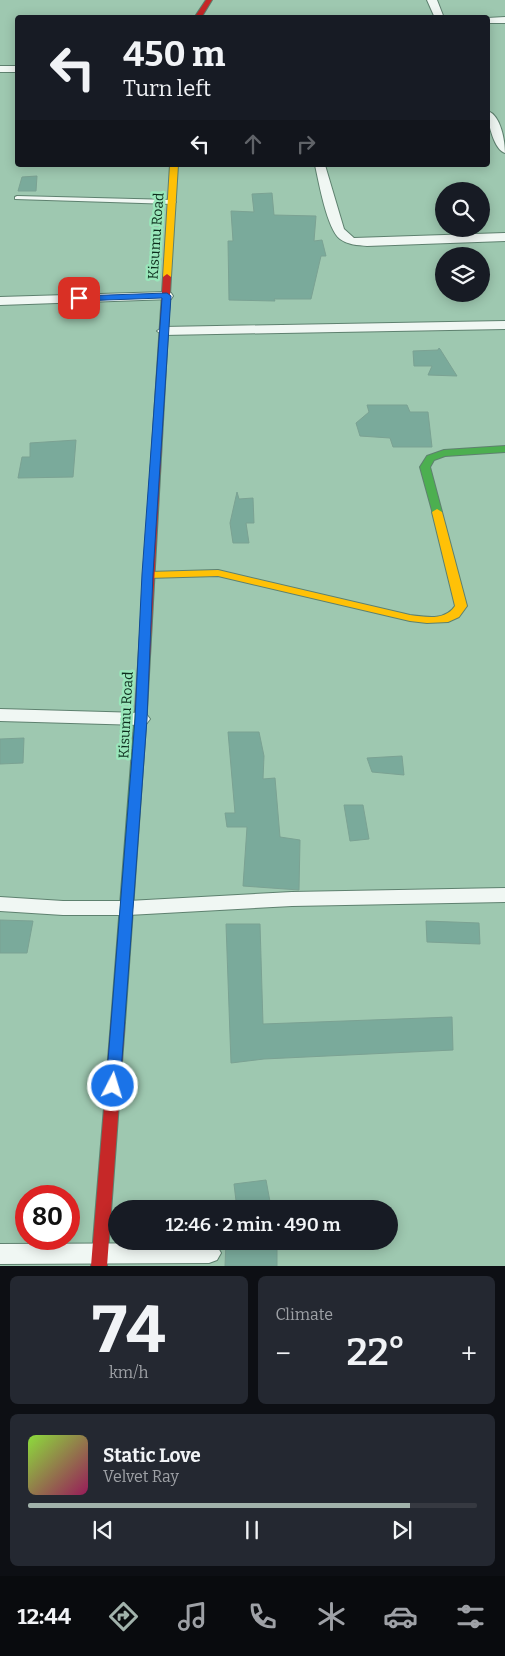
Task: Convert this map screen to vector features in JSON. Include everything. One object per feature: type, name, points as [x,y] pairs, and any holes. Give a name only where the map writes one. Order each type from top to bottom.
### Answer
[{"type":"main road","points":[[199,15],[209,0]]},
{"type":"main road","name":"Kisumu Road","points":[[100,1260],[141,719],[148,574],[174,167]]},
{"type":"main road","points":[[148,574],[218,573],[290,588],[410,618],[444,620],[455,615],[460,606],[460,596],[425,468],[430,458],[444,453],[505,449]]},
{"type":"street","points":[[432,0],[439,15]]},
{"type":"street","points":[[490,20],[505,20]]},
{"type":"street","points":[[0,69],[15,69]]},
{"type":"street","points":[[490,117],[501,132],[505,150]]},
{"type":"street","points":[[321,167],[338,229],[347,239],[367,242],[505,237]]},
{"type":"street","points":[[0,301],[167,296]]},
{"type":"street","points":[[163,331],[369,329],[505,325]]},
{"type":"street","points":[[0,715],[141,719]]},
{"type":"street","points":[[0,904],[64,908],[128,908],[283,900],[505,895]]},
{"type":"street","points":[[0,1254],[100,1260],[209,1253]]},
{"type":"lane","points":[[17,198],[173,202]]},
{"type":"building","points":[[37,176],[36,191],[18,191],[22,177]]},
{"type":"building","points":[[272,193],[274,215],[316,216],[314,241],[322,240],[326,256],[321,256],[311,299],[274,299],[275,301],[229,300],[228,241],[233,241],[231,211],[254,212],[252,194]]},
{"type":"building","points":[[439,348],[457,376],[428,375],[432,366],[414,366],[413,351],[438,350]]},
{"type":"building","points":[[367,405],[407,405],[410,412],[428,412],[432,447],[393,447],[390,438],[360,436],[356,423],[369,412]]},
{"type":"building","points":[[76,440],[73,477],[18,478],[22,457],[30,457],[30,443]]},
{"type":"building","points":[[237,492],[239,499],[253,498],[254,523],[246,523],[249,543],[233,543],[230,523]]},
{"type":"building","points":[[228,732],[259,732],[264,756],[263,779],[275,778],[280,837],[300,840],[299,890],[243,886],[247,827],[227,827],[225,813],[235,813]]},
{"type":"building","points":[[24,738],[23,763],[0,764],[0,739]]},
{"type":"building","points":[[402,756],[404,775],[372,772],[367,758]]},
{"type":"building","points":[[344,805],[363,805],[369,839],[350,841]]},
{"type":"building","points":[[0,920],[33,921],[27,953],[0,953]]},
{"type":"building","points":[[426,921],[479,923],[480,944],[427,942]]},
{"type":"building","points":[[226,924],[260,924],[263,1024],[452,1017],[453,1050],[264,1059],[231,1063]]},
{"type":"building","points":[[266,1180],[270,1200],[236,1200],[234,1184]]},
{"type":"building","points":[[226,1250],[277,1250],[277,1266],[225,1266]]},
{"type":"traffic: fast","points":[[437,512],[425,467],[430,458],[444,453],[505,449]]},
{"type":"traffic: fast","points":[[118,1022],[141,711]]},
{"type":"traffic: slow","points":[[167,277],[174,167]]},
{"type":"traffic: slow","points":[[148,575],[218,573],[410,618],[444,620],[455,615],[461,606],[437,512]]},
{"type":"traffic: jam","points":[[199,15],[209,0]]},
{"type":"traffic: jam","points":[[141,711],[167,277]]},
{"type":"traffic: jam","points":[[99,1266],[118,1022]]},
{"type":"route","points":[[79,298],[167,296],[163,331],[158,438],[148,574],[141,719],[113,1086]]}]
